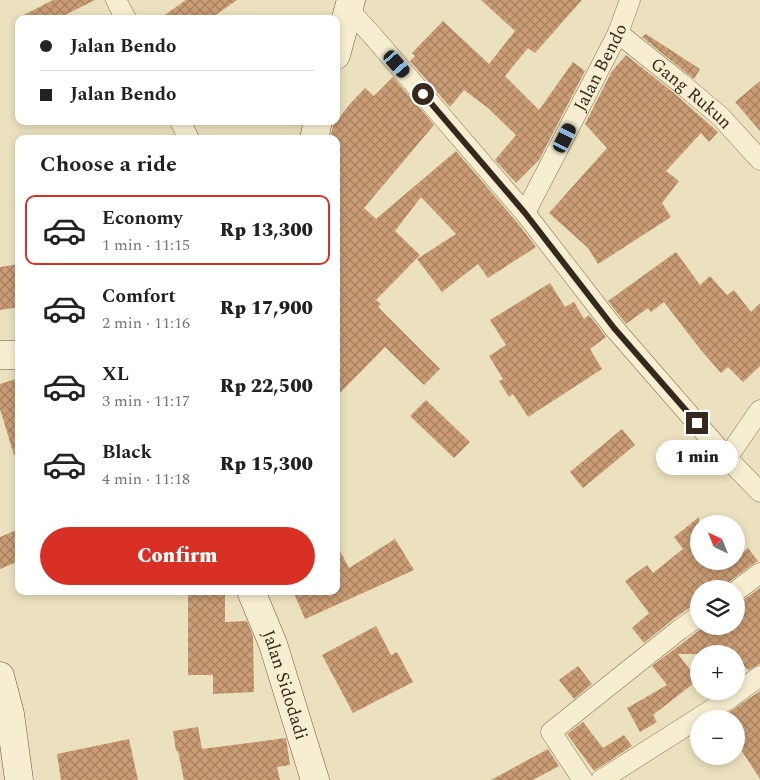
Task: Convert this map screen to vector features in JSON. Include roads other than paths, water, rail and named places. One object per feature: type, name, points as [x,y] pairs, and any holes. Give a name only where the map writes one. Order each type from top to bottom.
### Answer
[{"type":"street","points":[[116,0],[124,15]]},
{"type":"street","name":"Jalan Bendo","points":[[525,213],[618,33],[630,0]]},
{"type":"street","points":[[340,41],[350,5]]},
{"type":"street","points":[[350,5],[372,35],[525,213],[614,328],[727,458],[760,492]]},
{"type":"street","name":"Gang Rukun","points":[[618,33],[721,117],[760,160]]},
{"type":"street","points":[[0,355],[15,355]]},
{"type":"street","points":[[727,458],[760,410]]},
{"type":"street","points":[[745,584],[760,573]]},
{"type":"street","name":"Jalan Sidodadi","points":[[253,595],[273,644],[315,780]]},
{"type":"street","points":[[583,780],[551,732],[690,622]]},
{"type":"street","points":[[0,676],[10,714],[19,780]]},
{"type":"street","points":[[601,780],[730,698],[760,676]]}]
